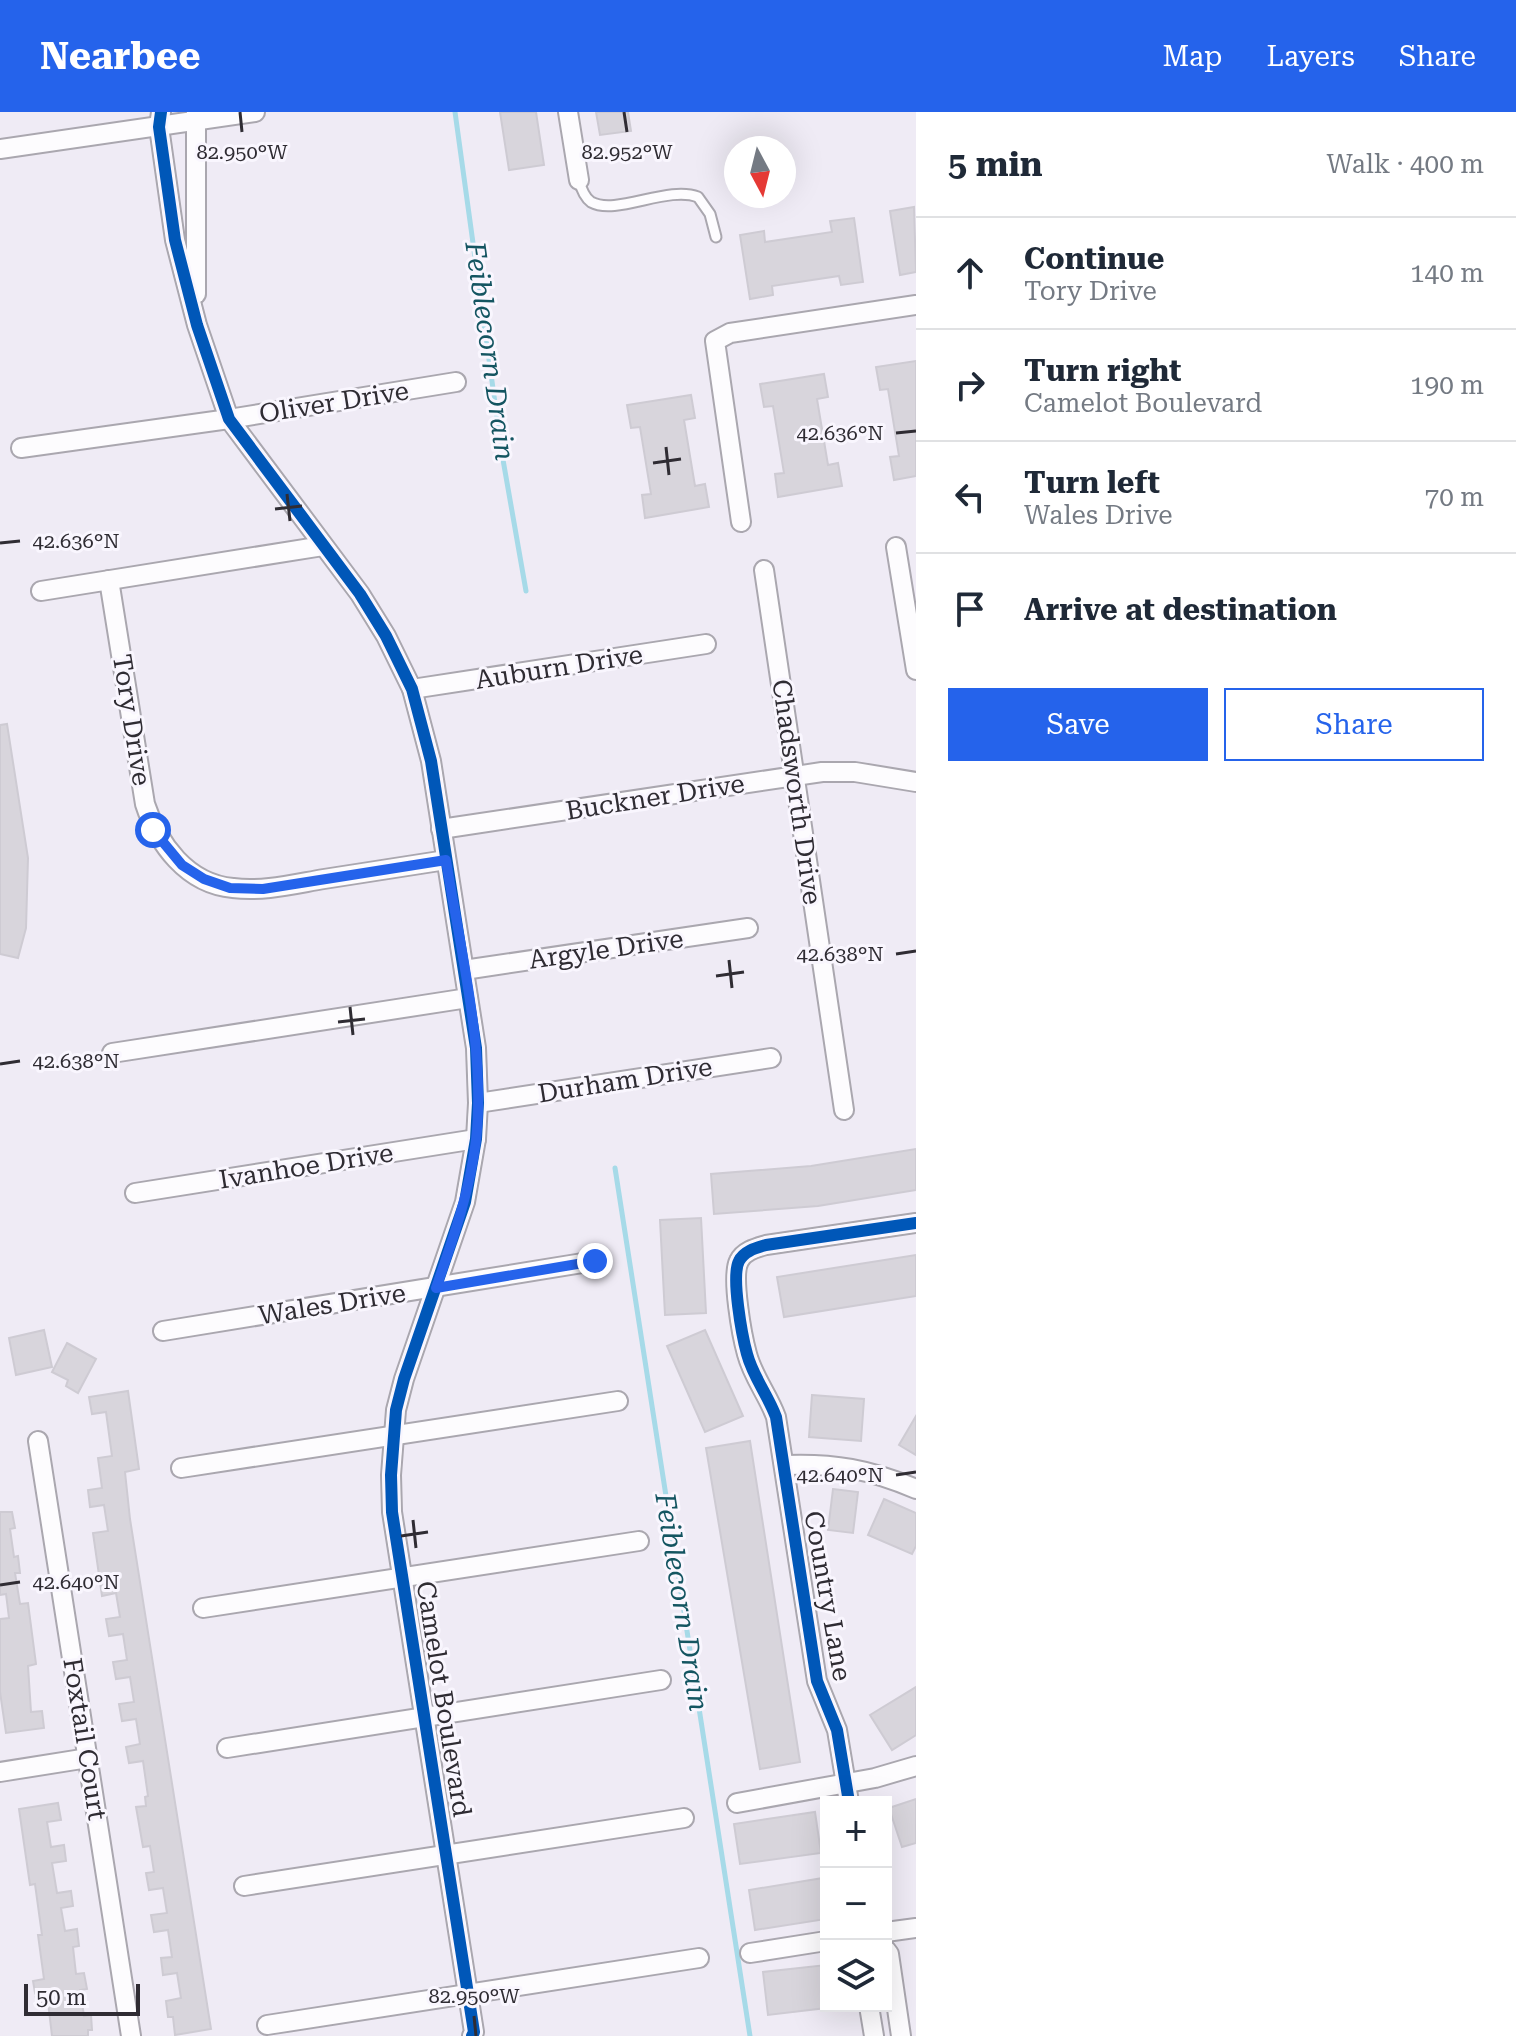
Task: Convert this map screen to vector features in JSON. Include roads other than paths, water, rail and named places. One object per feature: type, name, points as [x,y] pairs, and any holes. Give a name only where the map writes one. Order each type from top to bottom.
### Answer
[{"type":"street","points":[[0,149],[160,120],[255,112]]},
{"type":"street","points":[[568,112],[579,180]]},
{"type":"street","name":"Camelot Boulevard","points":[[196,117],[197,325]]},
{"type":"street","name":"Camelot Boulevard","points":[[160,120],[175,240],[197,325],[229,419],[360,594],[386,636],[412,689],[431,761],[476,1048],[478,1103],[476,1139],[465,1202],[396,1410],[391,1475],[392,1512],[474,2035]]},
{"type":"street","points":[[741,522],[715,341],[730,333],[916,305]]},
{"type":"street","name":"Oliver Drive","points":[[21,448],[229,419],[456,382]]},
{"type":"street","points":[[41,591],[323,546]]},
{"type":"street","points":[[896,547],[916,670]]},
{"type":"street","name":"Chadsworth Drive","points":[[764,570],[844,1110]]},
{"type":"street","name":"Tory Drive","points":[[109,580],[145,804],[153,830],[182,865],[204,879],[230,888],[263,889],[446,860]]},
{"type":"street","name":"Auburn Drive","points":[[412,689],[706,644]]},
{"type":"street","name":"Buckner Drive","points":[[441,829],[822,772],[855,772],[916,782]]},
{"type":"street","name":"Argyle Drive","points":[[464,970],[748,928]]},
{"type":"street","points":[[112,1053],[468,998]]},
{"type":"street","name":"Durham Drive","points":[[478,1103],[771,1058]]},
{"type":"street","name":"Ivanhoe Drive","points":[[135,1193],[476,1139]]},
{"type":"street","name":"Country Lane","points":[[847,1793],[837,1730],[817,1681],[784,1465],[772,1407],[746,1353],[736,1281],[739,1259],[749,1251],[766,1245],[916,1223]]},
{"type":"street","name":"Wales Drive","points":[[163,1331],[595,1261]]},
{"type":"street","points":[[181,1468],[618,1401]]},
{"type":"street","name":"Foxtail Court","points":[[38,1441],[131,2036]]},
{"type":"street","points":[[784,1465],[842,1466],[878,1474],[916,1489]]},
{"type":"street","points":[[203,1608],[639,1541]]},
{"type":"street","points":[[227,1748],[661,1680]]},
{"type":"street","points":[[0,1772],[88,1758]]},
{"type":"street","points":[[737,1803],[847,1793],[916,1766]]},
{"type":"street","points":[[244,1886],[684,1818]]},
{"type":"street","points":[[892,1931],[916,1928]]},
{"type":"street","points":[[750,1953],[820,1942]]},
{"type":"street","points":[[267,2025],[699,1958]]},
{"type":"street","points":[[892,2000],[901,2036]]},
{"type":"street","points":[[870,2012],[874,2036]]},
{"type":"lane","points":[[579,180],[583,193],[591,202],[605,204],[678,194],[698,197],[710,214],[716,237]]},
{"type":"waterway","name":"Feiblecorn Drain","points":[[455,112],[502,454],[526,591]]},
{"type":"waterway","name":"Feiblecorn Drain","points":[[615,1168],[750,2036]]}]
